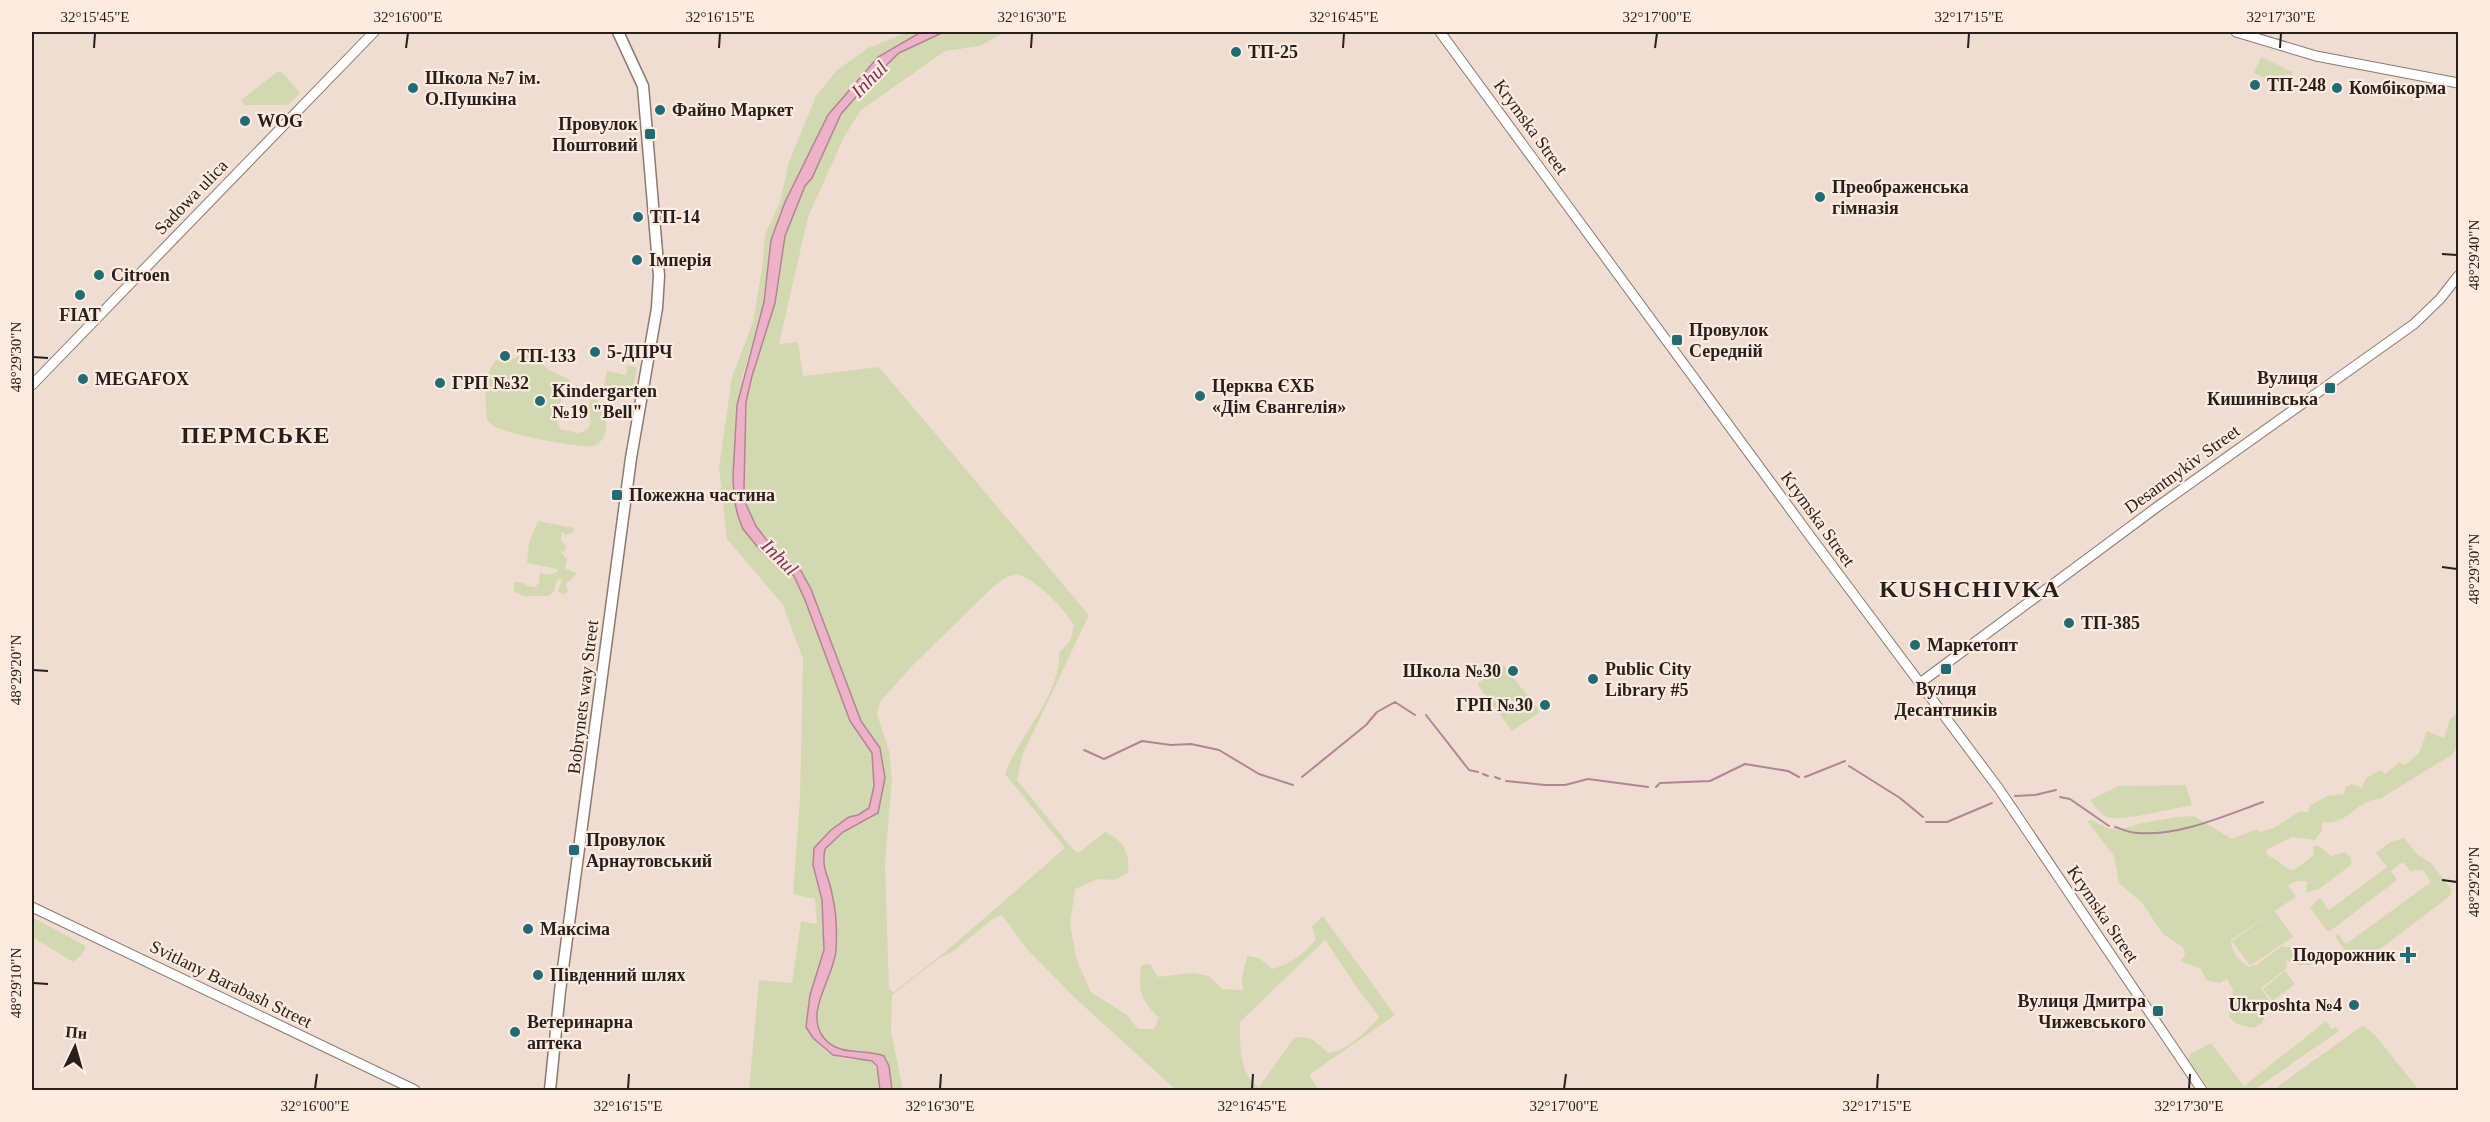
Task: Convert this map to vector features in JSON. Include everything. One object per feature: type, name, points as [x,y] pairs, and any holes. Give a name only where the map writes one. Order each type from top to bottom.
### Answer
[{"type":"main road","name":"Bobrynets way Street","points":[[550,1090],[560,992],[627,490],[657,308],[659,276],[643,86],[618,32]]},
{"type":"street","name":"Sadowa ulica","points":[[32,385],[374,32]]},
{"type":"street","name":"Krymska Street","points":[[1440,32],[2031,835],[2082,915],[2202,1090]]},
{"type":"street","points":[[2236,32],[2316,56],[2458,83]]},
{"type":"street","name":"Desantnykiv Street","points":[[1920,683],[2157,507],[2414,324],[2440,299],[2458,276]]},
{"type":"street","name":"Svitlany Barabash Street","points":[[32,907],[415,1090]]},
{"type":"green space","points":[[908,32],[923,32],[878,58],[828,114],[785,202],[771,240],[764,302],[742,378],[743,529],[760,550],[794,576],[850,721],[872,753],[874,786],[869,808],[838,825],[814,848],[814,873],[822,900],[824,950],[810,995],[806,1026],[828,1053],[843,1058],[871,1062],[878,1076],[880,1090],[749,1090],[759,980],[792,983],[801,921],[817,924],[815,899],[793,894],[800,799],[803,659],[783,605],[727,539],[719,468],[732,377],[753,322],[765,235],[780,202],[789,162],[816,96],[836,71],[868,48]]},
{"type":"green space","points":[[944,32],[1005,32],[980,46],[945,51],[861,110],[844,137],[808,217],[779,344],[798,342],[803,376],[879,367],[1089,615],[1022,756],[1017,780],[1078,853],[1105,832],[1117,839],[1127,853],[1128,873],[1115,880],[1098,879],[1075,889],[1070,925],[1077,961],[1091,992],[1127,1015],[1138,1029],[1154,1029],[1159,1018],[1144,1000],[1140,988],[1141,965],[1150,964],[1158,977],[1192,973],[1209,976],[1222,989],[1243,990],[1242,977],[1247,956],[1259,958],[1273,969],[1292,961],[1316,939],[1312,926],[1323,916],[1395,1015],[1309,1075],[1319,1090],[1176,1090],[1074,997],[1027,949],[1002,915],[993,919],[951,953],[941,957],[892,995],[891,1031],[903,1090],[892,1090],[887,1060],[864,1051],[835,1047],[829,1044],[819,1028],[817,1018],[820,996],[836,948],[832,903],[824,866],[825,849],[843,832],[874,817],[880,748],[861,721],[811,589],[801,571],[772,547],[756,526],[746,504],[744,488],[746,402],[752,375],[775,303],[785,236],[805,186],[812,178],[841,114],[899,53]],"holes":[[[1017,574],[1034,583],[1049,595],[1074,625],[1070,641],[1059,653],[1058,669],[1053,684],[1005,774],[1065,848],[944,953],[894,992],[889,989],[885,863],[892,779],[889,751],[877,714],[880,702],[912,666],[993,587],[1007,577]],[[1325,940],[1379,1017],[1356,1040],[1328,1053],[1308,1038],[1293,1039],[1259,1087],[1252,1082],[1244,1067],[1240,1022]]]},
{"type":"green space","points":[[2261,57],[2293,72],[2286,88],[2254,73]]},
{"type":"green space","points":[[277,72],[282,72],[300,93],[285,105],[245,105],[241,100]]},
{"type":"green space","name":"Kindergarten №19 \"Bell\"","points":[[531,350],[547,369],[570,380],[570,387],[557,412],[560,429],[578,433],[587,430],[591,423],[588,406],[590,400],[595,398],[600,403],[606,420],[605,433],[600,442],[594,446],[587,446],[531,437],[505,431],[487,420],[486,388],[492,366],[496,360],[506,362]]},
{"type":"green space","points":[[627,365],[637,368],[631,398],[603,392],[607,371],[626,375]]},
{"type":"green space","points":[[538,521],[574,528],[573,533],[566,535],[562,532],[561,540],[566,546],[565,552],[560,551],[567,559],[565,569],[577,573],[566,584],[568,591],[564,595],[558,591],[562,579],[557,580],[554,591],[549,596],[523,596],[514,591],[514,582],[535,587],[539,583],[540,572],[547,575],[558,572],[557,569],[527,563],[529,542]]},
{"type":"green space","points":[[1504,665],[1540,712],[1512,731],[1477,684]]},
{"type":"green space","points":[[2458,713],[2458,742],[2453,754],[2380,799],[2365,803],[2339,820],[2322,822],[2322,830],[2315,840],[2292,837],[2266,850],[2268,856],[2294,870],[2314,855],[2313,846],[2319,846],[2331,856],[2345,852],[2351,858],[2351,865],[2319,889],[2306,893],[2307,881],[2297,881],[2288,885],[2296,897],[2231,940],[2236,956],[2249,967],[2256,965],[2282,946],[2309,950],[2312,965],[2300,965],[2286,960],[2285,970],[2261,988],[2271,1003],[2262,1023],[2254,1028],[2237,1024],[2229,1017],[2233,990],[2227,979],[2220,983],[2206,980],[2201,969],[2180,961],[2185,955],[2183,947],[2163,934],[2142,903],[2119,883],[2114,856],[2087,821],[2092,820],[2107,828],[2119,830],[2142,823],[2194,816],[2232,839],[2257,829],[2259,832],[2274,828],[2299,812],[2308,812],[2310,805],[2328,796],[2344,794],[2346,787],[2352,784],[2362,788],[2366,778],[2380,770],[2385,774],[2400,762],[2405,765],[2419,753],[2427,731],[2444,738],[2450,719]]},
{"type":"green space","points":[[2186,785],[2192,805],[2135,816],[2107,817],[2090,800],[2119,786]]},
{"type":"green space","points":[[2404,838],[2417,854],[2431,863],[2452,890],[2450,896],[2359,965],[2354,964],[2335,936],[2338,934],[2346,944],[2431,882],[2424,871],[2411,872],[2403,862],[2391,871],[2397,880],[2330,931],[2327,931],[2310,907],[2320,898],[2329,910],[2387,867],[2376,853],[2390,842]]},
{"type":"green space","points":[[2275,911],[2293,937],[2250,966],[2232,941]]},
{"type":"green space","points":[[32,917],[86,946],[81,956],[73,962],[32,937]]},
{"type":"green space","points":[[2285,971],[2295,984],[2273,1001],[2263,989]]},
{"type":"green space","points":[[2326,1021],[2331,1029],[2336,1027],[2339,1031],[2254,1090],[2210,1090],[2188,1059],[2190,1054],[2211,1043],[2244,1086]]},
{"type":"green space","points":[[2363,1025],[2375,1035],[2419,1090],[2273,1090]]},
{"type":"water","name":"Inhul","points":[[921,32],[944,32],[899,53],[871,80],[841,114],[812,178],[805,186],[785,236],[775,303],[746,402],[744,488],[746,504],[756,526],[772,547],[801,571],[811,589],[861,721],[880,748],[885,778],[878,813],[843,832],[825,849],[825,867],[835,914],[836,949],[831,971],[818,1006],[817,1017],[818,1028],[830,1044],[844,1050],[884,1056],[889,1066],[892,1090],[880,1090],[877,1066],[872,1061],[833,1055],[813,1038],[806,1027],[810,995],[824,950],[822,900],[813,865],[814,848],[831,830],[849,817],[858,815],[869,808],[874,786],[872,753],[850,721],[794,576],[760,550],[743,529],[734,499],[733,476],[737,405],[764,302],[771,240],[785,202],[828,115],[878,57]]},
{"type":"waterway","points":[[1302,777],[1366,725],[1377,712],[1395,702],[1415,715]]},
{"type":"waterway","points":[[1426,715],[1469,770],[1478,772]]},
{"type":"waterway","points":[[1084,750],[1104,759],[1142,741],[1171,745],[1191,744],[1219,750],[1259,774],[1293,785]]},
{"type":"waterway","points":[[1805,777],[1845,761]]},
{"type":"waterway","points":[[1656,787],[1660,783],[1710,781],[1745,764],[1788,771],[1799,777]]},
{"type":"waterway","points":[[1849,766],[1900,798],[1923,817]]},
{"type":"waterway","points":[[1483,774],[1488,776]]},
{"type":"waterway","points":[[1495,777],[1500,779]]},
{"type":"waterway","points":[[1506,781],[1565,785],[1588,779],[1648,787]]},
{"type":"waterway","points":[[2015,796],[2035,795],[2056,790]]},
{"type":"waterway","points":[[2060,797],[2070,799],[2109,826]]},
{"type":"waterway","points":[[2115,827],[2135,833],[2170,831],[2202,824],[2263,802]]},
{"type":"waterway","points":[[1926,822],[1947,822],[1992,803]]},
{"type":"place","name":"ТП-25","points":[[1236,52]]},
{"type":"place","name":"ТП-248","points":[[2255,85]]},
{"type":"place","name":"Школа №7 ім. О.Пушкіна","points":[[413,88]]},
{"type":"place","name":"Комбікорма","points":[[2337,88]]},
{"type":"place","name":"Файно Маркет","points":[[660,110]]},
{"type":"place","name":"WOG","points":[[245,121]]},
{"type":"place","name":"Провулок Поштовий","points":[[650,134]]},
{"type":"place","name":"Преображенська гімназія","points":[[1820,197]]},
{"type":"place","name":"ТП-14","points":[[638,217]]},
{"type":"place","name":"Імперія","points":[[637,260]]},
{"type":"place","name":"Citroen","points":[[99,275]]},
{"type":"place","name":"FIAT","points":[[80,295]]},
{"type":"place","name":"Провулок Середній","points":[[1677,340]]},
{"type":"place","name":"5-ДПРЧ","points":[[595,352]]},
{"type":"place","name":"ТП-133","points":[[505,356]]},
{"type":"place","name":"MEGAFOX","points":[[83,379]]},
{"type":"place","name":"ГРП №32","points":[[440,383]]},
{"type":"place","name":"Вулиця Кишинівська","points":[[2330,388]]},
{"type":"place","name":"Церква ЄХБ «Дім Євангелія»","points":[[1200,396]]},
{"type":"place","name":"Kindergarten №19 \"Bell\"","points":[[540,401]]},
{"type":"place","name":"Пожежна частина","points":[[617,495]]},
{"type":"place","name":"ТП-385","points":[[2069,623]]},
{"type":"place","name":"Маркетопт","points":[[1915,645]]},
{"type":"place","name":"Вулиця Десантників","points":[[1946,669]]},
{"type":"place","name":"Школа №30","points":[[1513,671]]},
{"type":"place","name":"Public City Library #5","points":[[1593,679]]},
{"type":"place","name":"ГРП №30","points":[[1545,705]]},
{"type":"place","name":"Провулок Арнаутовський","points":[[574,850]]},
{"type":"place","name":"Максіма","points":[[528,929]]},
{"type":"place","name":"Подорожник","points":[[2408,955]]},
{"type":"place","name":"Південний шлях","points":[[538,975]]},
{"type":"place","name":"Ukrposhta №4","points":[[2354,1005]]},
{"type":"place","name":"Вулиця Дмитра Чижевського","points":[[2158,1011]]},
{"type":"place","name":"Ветеринарна аптека","points":[[515,1032]]},
{"type":"district","name":"ПЕРМСЬКЕ","points":[[256,435]]},
{"type":"district","name":"KUSHCHIVKA","points":[[1970,589]]}]
